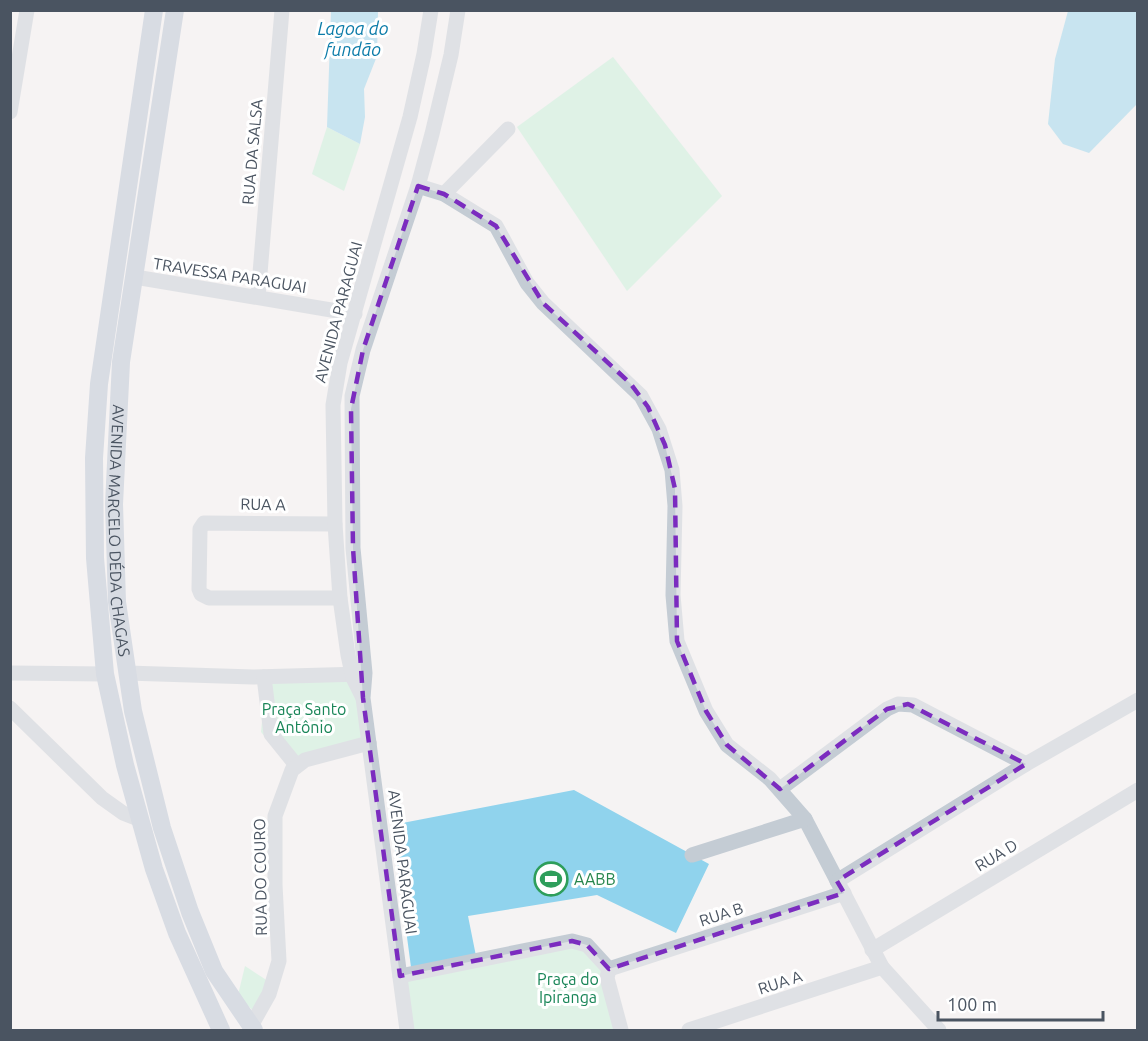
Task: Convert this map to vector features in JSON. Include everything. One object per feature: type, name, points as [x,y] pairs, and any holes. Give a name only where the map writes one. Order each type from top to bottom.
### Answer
[{"type":"main road","name":"AVENIDA MARCELO DÉDA CHAGAS","points":[[154,10],[102,357],[97,405],[94,494],[105,609],[119,621],[136,729],[153,797],[190,912],[214,970],[253,1028]]},
{"type":"main road","name":"AVENIDA MARCELO DÉDA CHAGAS","points":[[175,10],[121,362],[114,504],[105,609],[105,674],[154,869],[177,933],[221,1030]]},
{"type":"main road","points":[[126,204],[146,207]]},
{"type":"main road","points":[[122,228],[142,231]]},
{"type":"street","points":[[10,112],[27,10]]},
{"type":"street","name":"RUA DA SALSA","points":[[258,297],[282,10]]},
{"type":"street","name":"AVENIDA PARAGUAI","points":[[407,1030],[363,698],[340,598],[335,524],[333,405],[340,363],[410,117],[431,10]]},
{"type":"street","name":"AVENIDA PARAGUAI","points":[[359,674],[353,548],[352,396],[363,350],[418,186],[451,56],[458,10]]},
{"type":"street","points":[[444,194],[508,129]]},
{"type":"street","points":[[418,186],[444,194],[496,226],[527,283],[543,303],[630,383],[645,401],[665,445],[675,489],[673,595],[677,641],[684,662],[721,738],[780,789],[805,819],[882,967],[939,1030]]},
{"type":"street","name":"TRAVESSA PARAGUAI","points":[[135,277],[355,314]]},
{"type":"street","name":"RUA A","points":[[335,524],[207,522],[201,525],[200,533],[200,591],[209,598],[340,598]]},
{"type":"street","points":[[10,673],[105,674]]},
{"type":"street","points":[[127,673],[264,677],[359,674]]},
{"type":"street","points":[[264,677],[271,734],[296,765],[305,760],[369,743]]},
{"type":"street","name":"RUA B","points":[[609,969],[840,887],[1026,764],[1137,700]]},
{"type":"street","points":[[780,789],[887,710],[902,704],[913,705],[1026,764]]},
{"type":"street","points":[[10,708],[102,798],[123,813],[141,820]]},
{"type":"street","name":"RUA DO COURO","points":[[253,1028],[269,994],[279,961],[274,822],[280,798],[296,765]]},
{"type":"street","name":"RUA D","points":[[872,950],[1137,790]]},
{"type":"street","points":[[692,855],[805,819]]},
{"type":"street","points":[[400,976],[572,941],[587,945],[609,969],[607,978],[621,1030]]},
{"type":"street","name":"RUA A","points":[[689,1030],[882,967]]},
{"type":"highlighted area","points":[[418,186],[444,194],[496,226],[543,303],[630,383],[648,407],[665,445],[675,489],[677,641],[706,711],[727,745],[780,789],[887,709],[908,704],[1026,764],[837,881],[844,893],[609,969],[587,945],[572,941],[400,976],[363,698],[353,548],[351,409],[363,350]]},
{"type":"green space","points":[[613,57],[722,196],[627,291],[517,127]]},
{"type":"green space","points":[[327,127],[360,144],[344,191],[312,174]]},
{"type":"green space","name":"Praça Santo Antônio","points":[[352,677],[368,741],[288,764],[261,732],[266,679]]},
{"type":"green space","name":"Praça do Ipiranga","points":[[584,943],[607,967],[624,1030],[413,1030],[406,975]]},
{"type":"green space","points":[[245,966],[271,983],[255,1013],[238,995]]},
{"type":"water","name":"Lagoa do fundão","points":[[331,11],[378,11],[377,56],[364,89],[365,117],[360,144],[327,127]]},
{"type":"water","points":[[1068,11],[1137,11],[1137,104],[1089,153],[1063,144],[1048,124],[1055,59]]},
{"type":"water","name":"AABB","points":[[574,790],[709,864],[676,933],[597,895],[468,916],[476,956],[411,967],[392,825]]},
{"type":"place","name":"AABB","points":[[551,879]]}]
